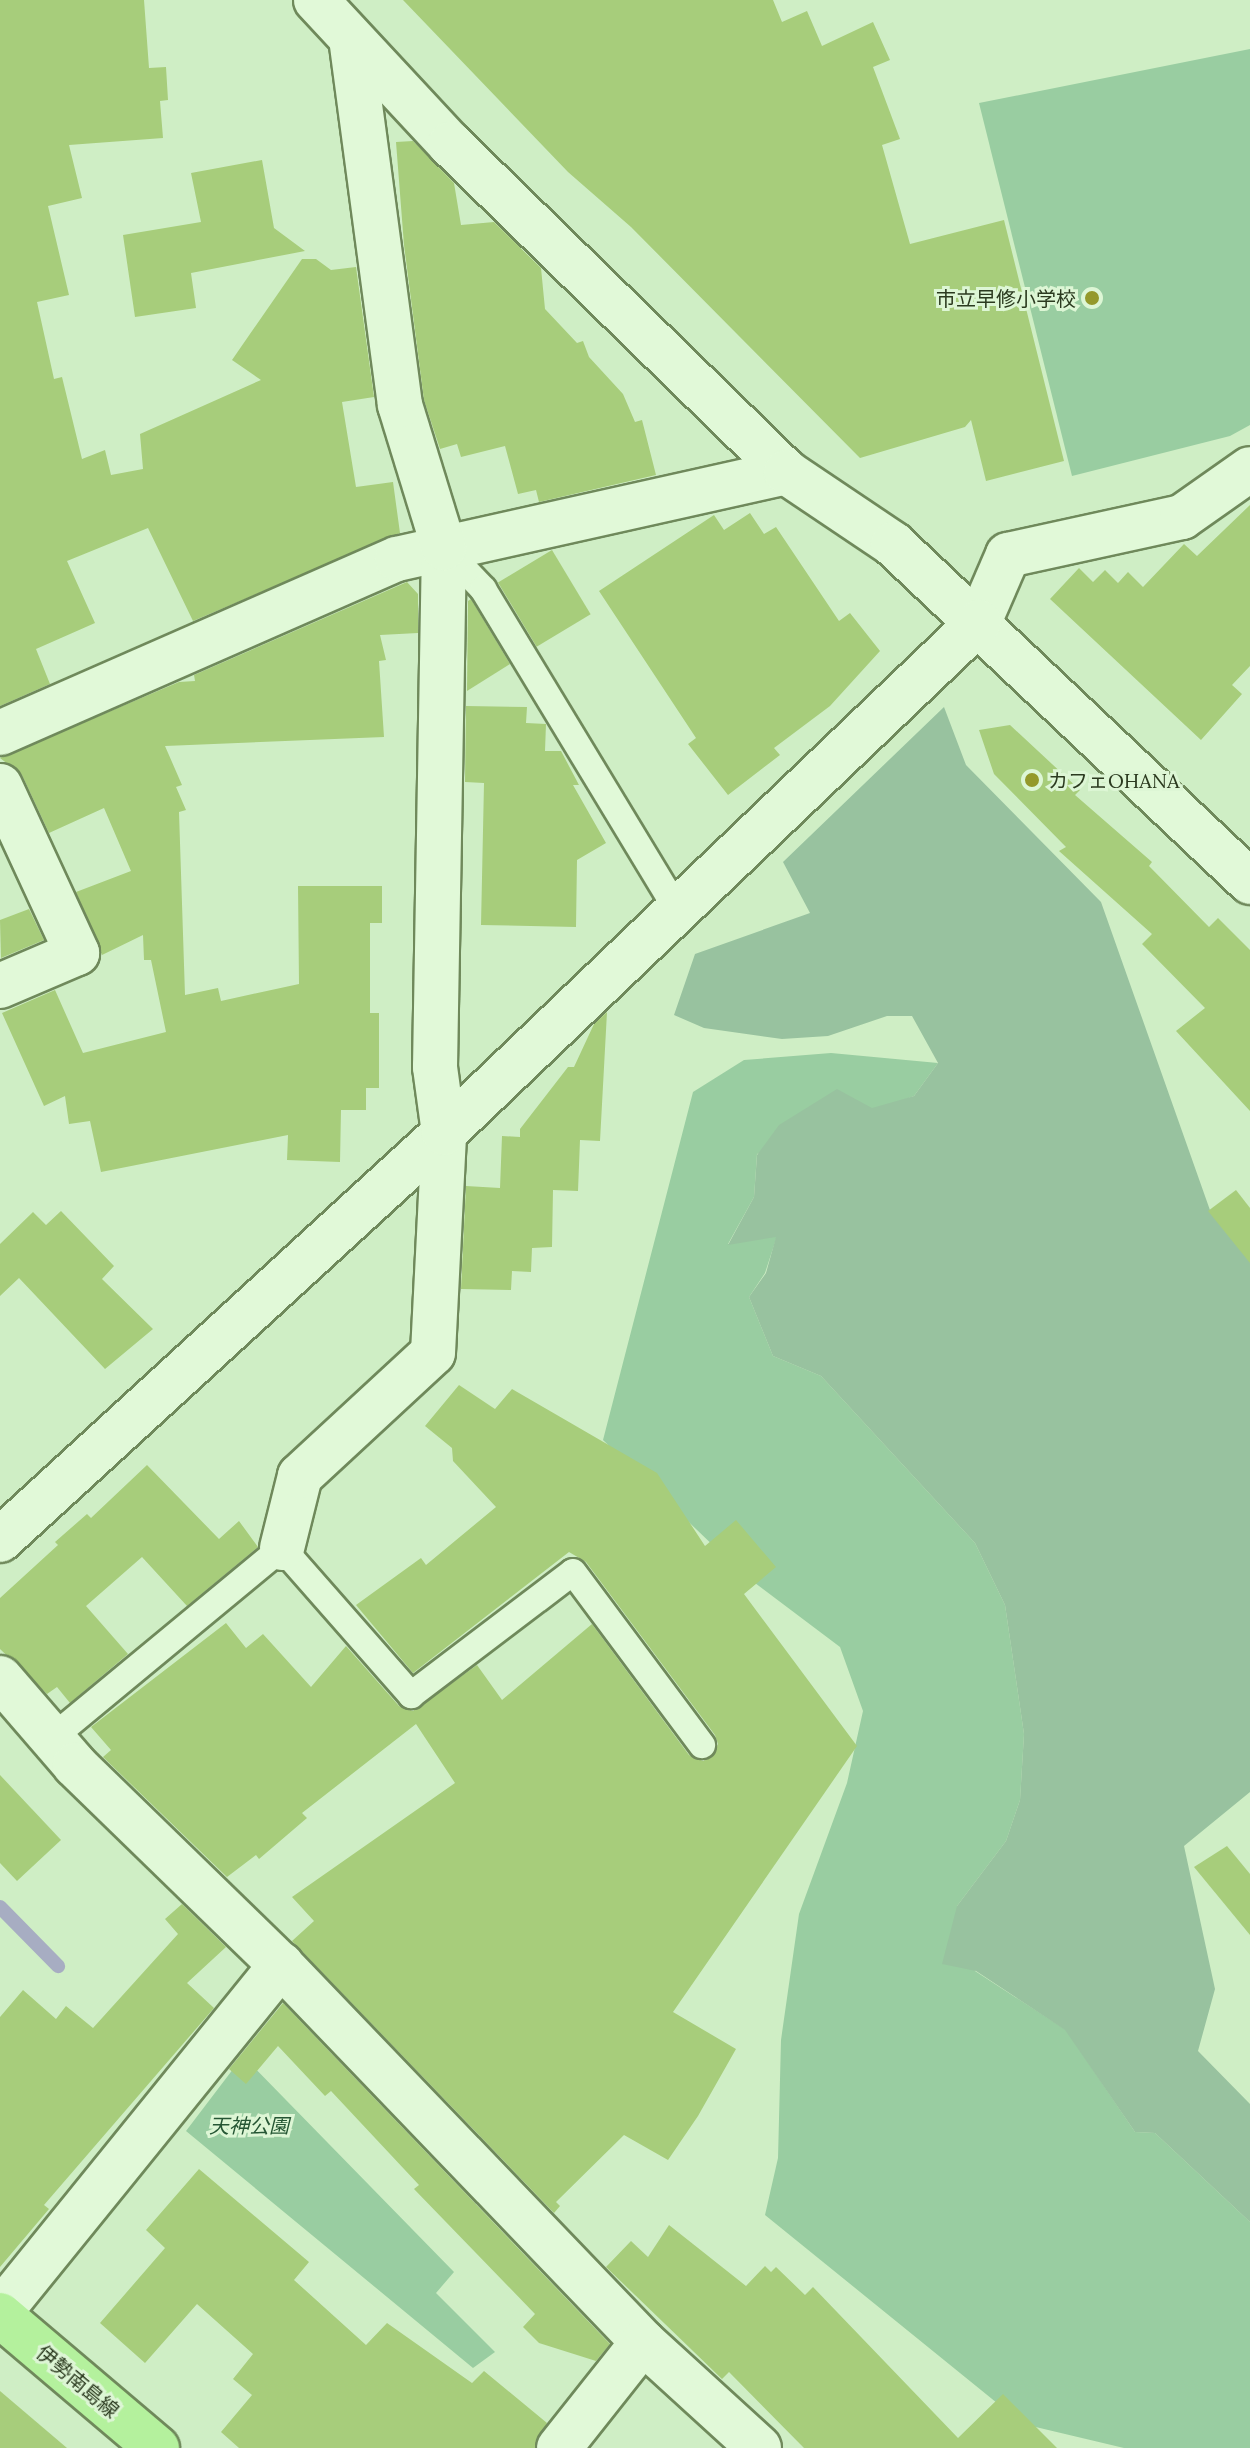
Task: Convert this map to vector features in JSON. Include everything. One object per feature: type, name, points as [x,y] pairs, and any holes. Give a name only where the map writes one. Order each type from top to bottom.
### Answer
[{"type":"main road","name":"伊勢南島線","points":[[0,2314],[157,2448]]},
{"type":"street","points":[[316,0],[450,144],[786,472],[893,544],[979,622],[1250,882]]},
{"type":"street","points":[[282,1548],[300,1476],[433,1353],[444,1133],[435,1067],[444,548],[400,405],[351,39]]},
{"type":"street","points":[[0,1540],[444,1133],[979,622],[1008,555],[1182,517],[1250,469]]},
{"type":"street","points":[[0,733],[397,559],[786,472]]},
{"type":"street","points":[[0,786],[77,953],[0,986]]},
{"type":"street","points":[[0,1678],[52,1738],[281,1965],[643,2342],[759,2448]]},
{"type":"street","points":[[0,2314],[281,1965]]},
{"type":"street","points":[[559,2448],[643,2342]]},
{"type":"lane","points":[[444,548],[483,589],[678,911]]},
{"type":"lane","points":[[52,1738],[282,1548],[411,1695],[573,1572],[702,1745]]},
{"type":"green space","name":"市立早修小学校","points":[[1250,49],[1250,425],[1230,436],[1072,476],[979,103]]},
{"type":"green space","points":[[944,707],[966,765],[1101,902],[1211,1213],[1250,1252],[1250,1792],[1184,1846],[1215,1989],[1198,2051],[1250,2104],[1250,2222],[1155,2133],[1135,2132],[1065,2030],[976,1971],[942,1964],[957,1906],[1006,1841],[1020,1800],[1024,1734],[1005,1605],[975,1543],[821,1376],[773,1356],[749,1297],[766,1273],[776,1237],[728,1245],[754,1197],[757,1155],[779,1125],[837,1089],[872,1108],[914,1096],[938,1063],[912,1016],[887,1016],[828,1036],[782,1039],[704,1028],[674,1015],[695,954],[810,913],[783,862]]},
{"type":"green space","points":[[831,1053],[938,1063],[914,1096],[757,1154],[754,1197],[728,1244],[777,1236],[765,1273],[749,1297],[773,1356],[821,1376],[975,1543],[1005,1605],[1024,1734],[1020,1800],[1006,1841],[957,1906],[975,1971],[1066,2030],[1135,2132],[1155,2133],[1250,2222],[1250,2448],[1124,2448],[1023,2424],[765,2215],[778,2158],[781,2040],[799,1914],[847,1783],[863,1711],[840,1647],[743,1574],[603,1440],[693,1092],[744,1060]]},
{"type":"green space","name":"天神公園","points":[[243,2056],[454,2272],[436,2293],[495,2352],[473,2368],[186,2131]]},
{"type":"building","points":[[0,0],[144,0],[149,68],[166,67],[168,100],[160,101],[163,138],[69,145],[82,198],[48,206],[69,295],[37,302],[54,379],[62,377],[82,459],[105,450],[111,475],[143,469],[140,434],[261,380],[232,360],[302,259],[316,259],[331,270],[356,267],[374,397],[342,402],[356,487],[393,482],[400,533],[193,621],[148,528],[67,561],[95,623],[36,649],[50,684],[0,706]]},
{"type":"building","points":[[403,0],[773,0],[782,22],[807,11],[822,46],[873,22],[890,60],[873,67],[900,139],[882,145],[910,244],[1004,220],[1064,461],[986,481],[971,420],[965,427],[860,458],[631,227],[568,172]]},
{"type":"building","points":[[413,141],[454,183],[461,225],[494,222],[541,268],[545,309],[577,343],[583,341],[589,357],[623,394],[635,422],[642,420],[656,475],[539,502],[536,490],[518,494],[505,446],[461,457],[457,444],[440,449],[424,400],[404,245],[396,142]]},
{"type":"building","points":[[262,160],[274,228],[305,251],[191,273],[196,308],[135,317],[123,235],[201,222],[191,173]]},
{"type":"building","points":[[1250,505],[1250,666],[1232,685],[1242,694],[1201,740],[1050,599],[1079,568],[1093,582],[1105,570],[1118,583],[1128,572],[1143,587],[1184,544],[1197,556]]},
{"type":"building","points":[[750,513],[764,534],[776,527],[839,621],[850,613],[880,651],[830,706],[774,748],[780,755],[728,795],[688,744],[696,738],[599,591],[714,515],[724,530]]},
{"type":"building","points":[[552,550],[591,614],[537,647],[498,582]]},
{"type":"building","points":[[407,582],[418,594],[418,633],[380,635],[386,660],[379,661],[384,737],[165,746],[182,785],[176,787],[186,810],[179,812],[185,995],[218,988],[221,1001],[299,984],[298,886],[382,886],[382,923],[370,923],[370,1013],[379,1013],[379,1088],[366,1088],[366,1110],[341,1110],[340,1162],[287,1160],[288,1135],[101,1172],[90,1121],[69,1124],[65,1096],[44,1106],[2,1013],[55,990],[83,1053],[166,1032],[151,960],[144,960],[143,935],[102,955],[76,892],[131,871],[104,808],[49,833],[22,775],[0,758],[179,682],[195,681],[194,675]]},
{"type":"building","points":[[471,599],[510,664],[467,691],[468,601]]},
{"type":"building","points":[[466,706],[527,707],[526,723],[546,724],[545,751],[561,751],[579,785],[573,785],[606,843],[577,860],[576,927],[481,925],[484,783],[465,782]]},
{"type":"building","points":[[1010,725],[1080,790],[1075,795],[1152,862],[1149,866],[1209,927],[1218,918],[1250,950],[1250,1111],[1176,1031],[1205,1008],[1142,944],[1152,934],[1059,851],[1066,847],[994,774],[979,730]]},
{"type":"building","points":[[29,909],[44,940],[1,958],[0,920]]},
{"type":"building","points":[[607,1012],[600,1141],[580,1140],[578,1191],[553,1190],[552,1247],[532,1248],[531,1272],[512,1271],[511,1290],[461,1289],[466,1186],[500,1188],[502,1136],[520,1137],[520,1129],[568,1067],[574,1067],[594,1024]]},
{"type":"building","points":[[1236,1190],[1250,1208],[1250,1263],[1208,1211]]},
{"type":"building","points":[[61,1211],[114,1266],[102,1279],[153,1329],[105,1369],[19,1278],[0,1296],[0,1244],[33,1212],[46,1225]]},
{"type":"building","points":[[459,1385],[495,1409],[512,1389],[657,1473],[705,1546],[736,1520],[776,1567],[744,1594],[857,1746],[673,2012],[736,2049],[698,2116],[668,2160],[624,2135],[556,2202],[560,2206],[554,2213],[292,1941],[314,1921],[292,1897],[455,1783],[416,1724],[302,1813],[307,1818],[259,1859],[256,1855],[227,1877],[103,1757],[111,1750],[91,1727],[226,1623],[246,1648],[263,1634],[311,1687],[346,1646],[399,1706],[413,1711],[477,1665],[502,1700],[592,1624],[689,1755],[703,1761],[712,1757],[718,1744],[715,1735],[586,1562],[569,1552],[413,1673],[356,1605],[421,1558],[426,1565],[496,1507],[453,1461],[452,1448],[425,1426]]},
{"type":"building","points":[[147,1465],[219,1539],[239,1521],[258,1547],[187,1606],[142,1557],[86,1606],[128,1654],[70,1703],[57,1687],[47,1694],[0,1649],[0,1598],[58,1545],[55,1542],[87,1514],[91,1518]]},
{"type":"building","points":[[0,1775],[61,1840],[17,1881],[0,1863]]},
{"type":"building","points":[[1227,1846],[1250,1874],[1250,1935],[1194,1867]]},
{"type":"building","points":[[182,1904],[226,1947],[187,1983],[214,2008],[44,2205],[49,2209],[0,2267],[0,2017],[23,1990],[56,2019],[66,2006],[93,2028],[178,1934],[165,1919]]},
{"type":"building","points":[[283,2003],[610,2344],[596,2361],[539,2343],[523,2327],[535,2314],[414,2189],[419,2185],[331,2091],[325,2096],[278,2046],[246,2084],[229,2069]]},
{"type":"building","points":[[199,2169],[309,2262],[294,2280],[366,2345],[387,2323],[472,2383],[484,2371],[547,2423],[535,2448],[239,2448],[221,2432],[252,2395],[233,2379],[253,2354],[197,2304],[145,2363],[100,2323],[165,2248],[146,2230]]},
{"type":"building","points":[[669,2225],[746,2286],[765,2266],[771,2272],[776,2267],[805,2295],[813,2287],[958,2438],[1003,2394],[1057,2448],[804,2448],[729,2372],[722,2379],[606,2267],[631,2241],[648,2257]]},
{"type":"building","points":[[0,2391],[67,2448],[0,2448]]},
{"type":"waterway","points":[[0,1907],[58,1966]]},
{"type":"place","name":"市立早修小学校","points":[[1092,298]]},
{"type":"place","name":"カフェOHANA","points":[[1032,780]]}]
